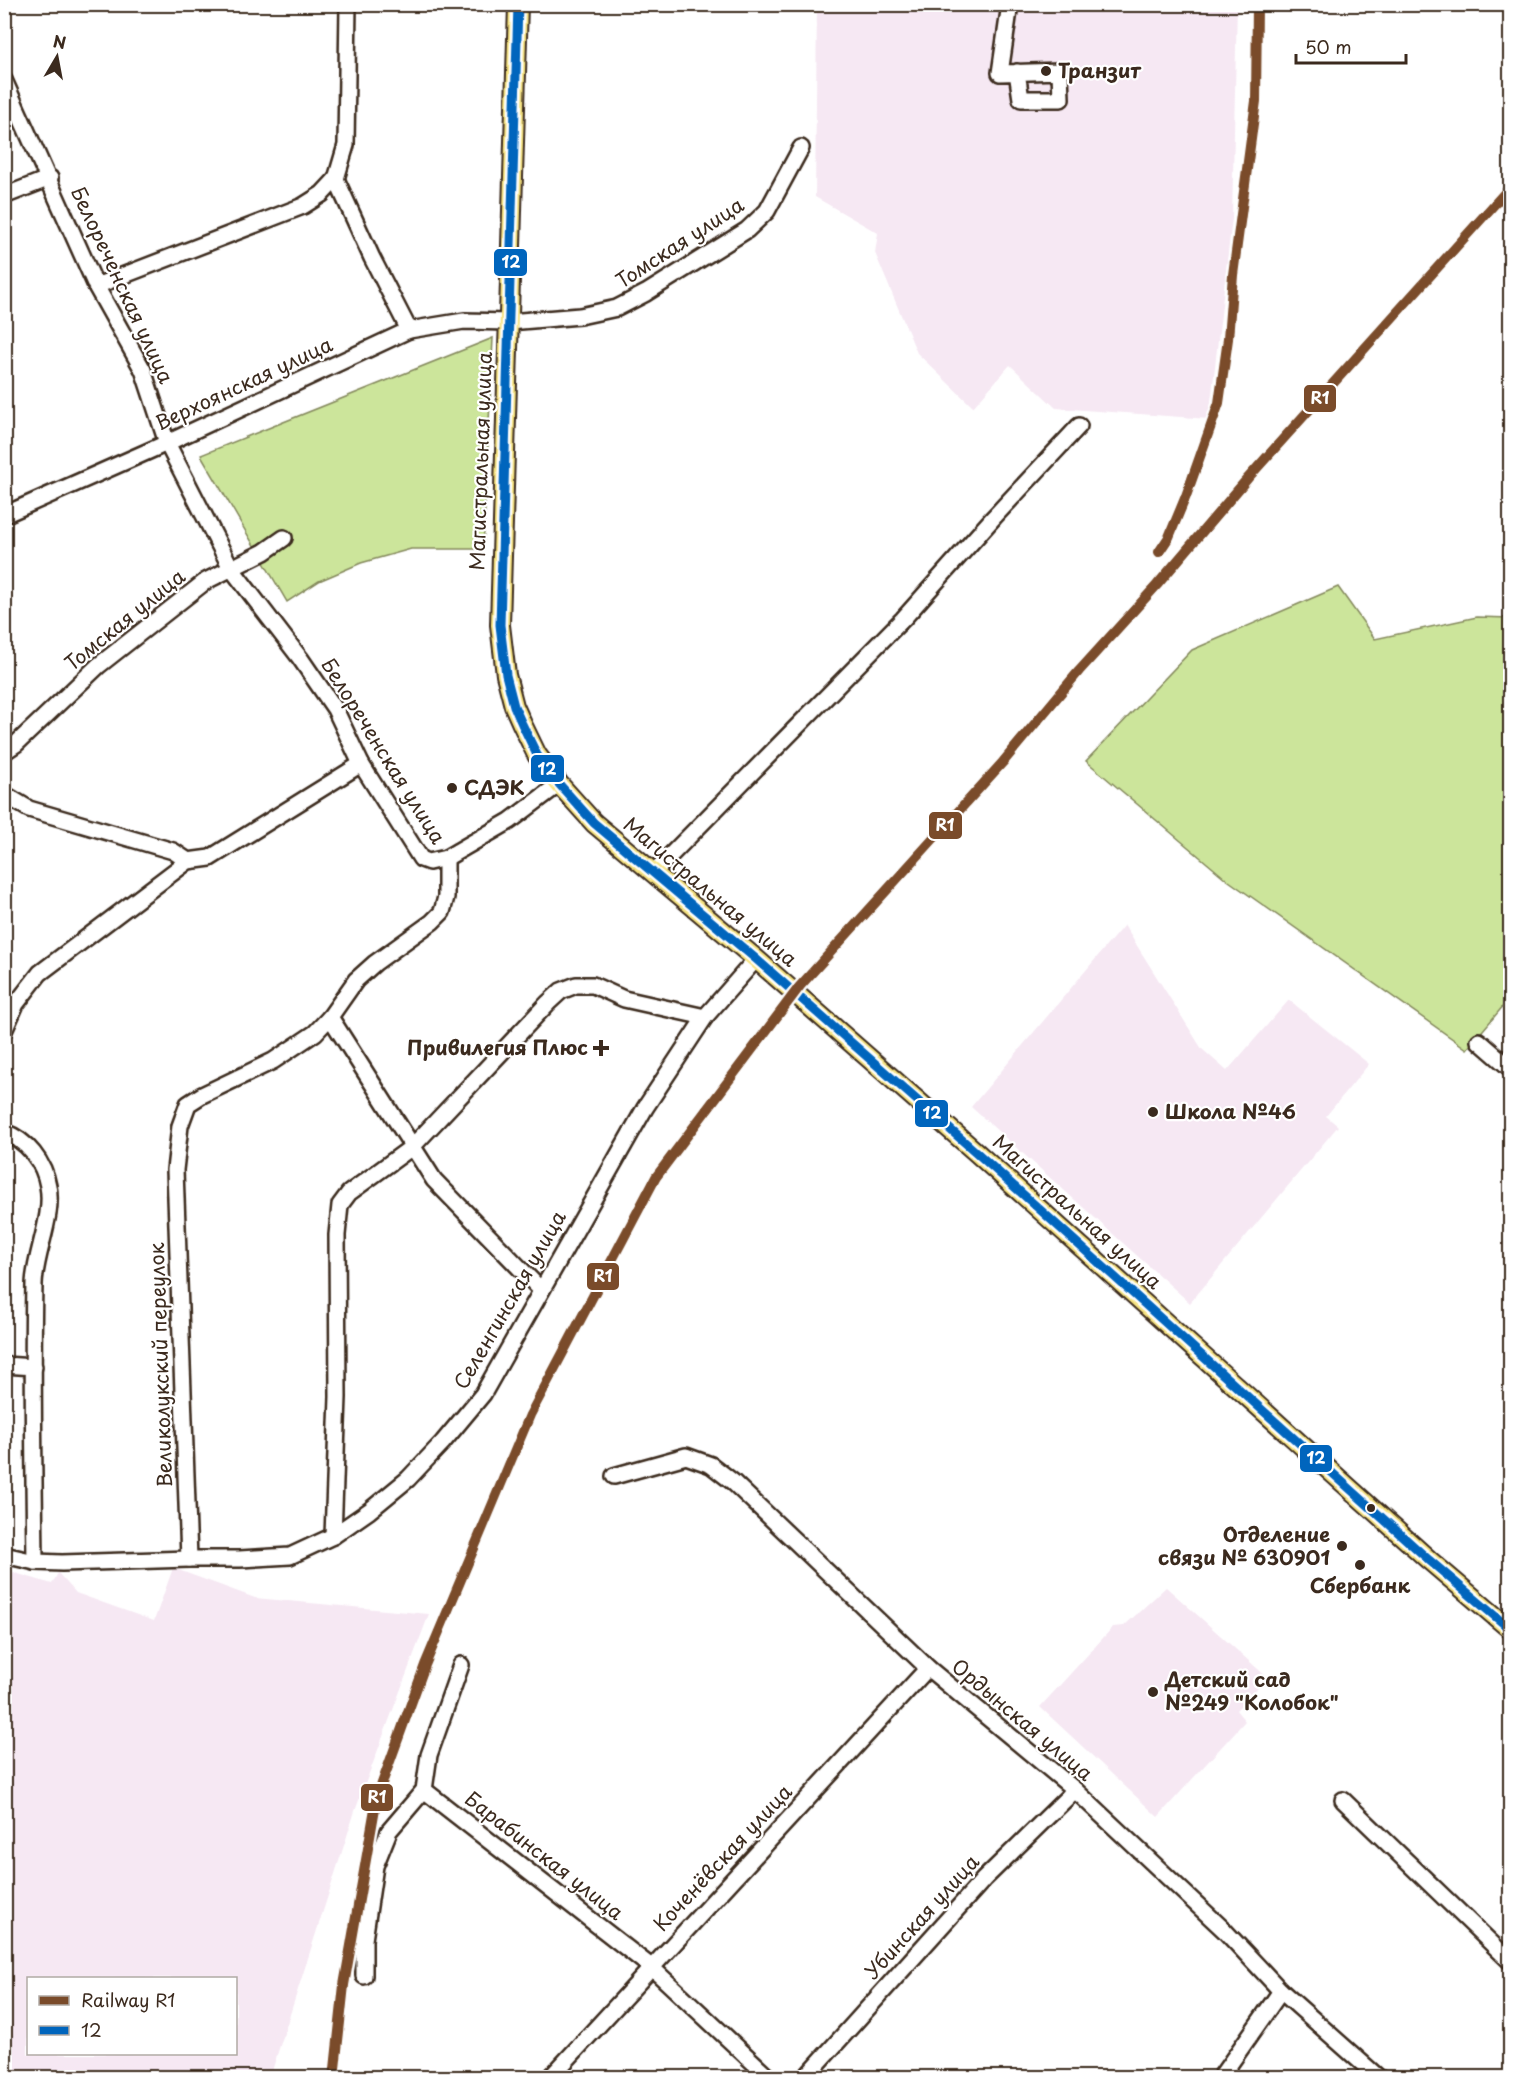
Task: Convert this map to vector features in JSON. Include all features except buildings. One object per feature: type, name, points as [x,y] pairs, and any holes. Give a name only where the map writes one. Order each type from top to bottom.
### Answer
[{"type":"main road","name":"Магистральная улица","points":[[518,4],[500,625],[502,654],[512,698],[537,755],[594,823],[756,959],[977,1153],[1420,1552],[1507,1621]]},
{"type":"street","points":[[96,286],[303,206],[322,194],[336,179],[346,145],[348,4]]},
{"type":"street","points":[[1010,4],[1000,73],[1017,72]]},
{"type":"street","name":"Белореченская улица","points":[[4,80],[50,178],[96,286],[143,370],[167,443],[231,568],[300,658],[335,709],[361,764],[421,859],[429,862],[446,858],[510,821],[559,784]]},
{"type":"street","name":"Томская улица","points":[[509,322],[580,316],[617,308],[646,293],[747,230],[767,211],[801,148]]},
{"type":"street","points":[[4,196],[50,178]]},
{"type":"street","points":[[336,179],[372,258],[409,330]]},
{"type":"street","name":"Верхоянская улица","points":[[4,515],[167,443],[409,330],[464,321],[509,322]]},
{"type":"street","points":[[653,873],[903,619],[1079,426]]},
{"type":"street","name":"Томская улица","points":[[4,752],[16,744],[107,659],[206,581],[264,552],[284,538]]},
{"type":"street","points":[[4,1031],[16,1004],[40,973],[188,861],[210,858],[361,764]]},
{"type":"street","points":[[4,794],[29,809],[173,851],[188,861]]},
{"type":"street","points":[[446,858],[446,897],[442,912],[362,974],[330,1017],[434,1180],[541,1290]]},
{"type":"street","name":"Селенгинская улица","points":[[4,1555],[35,1562],[62,1563],[189,1559],[240,1560],[290,1556],[333,1536],[369,1511],[408,1479],[483,1394],[645,1108],[705,1017],[756,959]]},
{"type":"street","points":[[333,1536],[338,1397],[337,1235],[340,1205],[349,1192],[412,1148],[561,991],[576,985],[592,985],[624,999],[705,1017]]},
{"type":"street","name":"Великолукский переулок","points":[[189,1559],[175,1170],[180,1126],[188,1104],[273,1061],[315,1033],[330,1017]]},
{"type":"street","points":[[1479,1041],[1510,1068]]},
{"type":"street","points":[[4,1132],[25,1144],[43,1166],[49,1187],[34,1281],[35,1562]]},
{"type":"street","points":[[4,1365],[34,1367]]},
{"type":"street","name":"Ордынская улица","points":[[614,1476],[686,1456],[711,1465],[733,1482],[928,1668],[1075,1790],[1224,1930],[1281,1991],[1379,2078]]},
{"type":"street","points":[[364,1976],[364,1940],[375,1866],[389,1831],[424,1790],[429,1755],[461,1665]]},
{"type":"street","name":"Коченёвская улица","points":[[550,2078],[928,1668]]},
{"type":"street","name":"Барабинская улица","points":[[424,1790],[651,1967],[770,2078]]},
{"type":"street","name":"Убинская улица","points":[[805,2078],[984,1880],[1075,1790]]},
{"type":"street","points":[[1343,1800],[1510,1961]]},
{"type":"street","points":[[1220,2078],[1281,1991]]},
{"type":"shaded area","points":[[817,5],[1237,5],[1232,218],[1209,419],[1056,408],[1010,365],[973,407],[917,353],[875,253],[878,233],[815,197]]},
{"type":"shaded area","name":"Школа №46","points":[[1124,925],[1202,1049],[1227,1071],[1289,1000],[1369,1064],[1326,1116],[1338,1126],[1190,1303],[971,1107]]},
{"type":"shaded area","points":[[173,1568],[255,1598],[429,1614],[355,1811],[270,2077],[5,2077],[5,1570],[52,1584],[58,1573],[76,1593],[154,1621]]},
{"type":"shaded area","name":"Детский сад №249 \"Колобок\"","points":[[1166,1587],[1268,1678],[1236,1710],[1245,1721],[1158,1817],[1040,1707],[1113,1627],[1124,1626]]},
{"type":"green space","points":[[493,338],[483,549],[411,549],[361,563],[319,581],[287,602],[201,455]]},
{"type":"green space","points":[[1338,587],[1375,639],[1477,617],[1510,618],[1510,998],[1467,1049],[1226,879],[1086,761],[1192,650]]},
{"type":"rail line","name":"R1","points":[[1159,552],[1169,537],[1186,496],[1219,403],[1256,101],[1257,4]]},
{"type":"rail line","name":"R1","points":[[334,2078],[344,1985],[377,1797],[425,1665],[530,1415],[656,1177],[800,986],[1003,762],[1079,671],[1157,585],[1248,478],[1510,187]]},
{"type":"transit line","name":"12","points":[[518,4],[500,625],[506,675],[514,706],[537,755],[594,823],[756,959],[977,1153],[1429,1560],[1510,1629]]},
{"type":"place","name":"Транзит","points":[[1046,71]]},
{"type":"place","name":"СДЭК","points":[[452,788]]},
{"type":"place","name":"Привилегия Плюс","points":[[601,1048]]},
{"type":"place","name":"Школа №46","points":[[1153,1112]]},
{"type":"place","name":"Отделение связи № 630901","points":[[1342,1546]]},
{"type":"place","name":"Сбербанк","points":[[1360,1565]]},
{"type":"place","name":"Детский сад №249 \"Колобок\"","points":[[1153,1692]]}]
